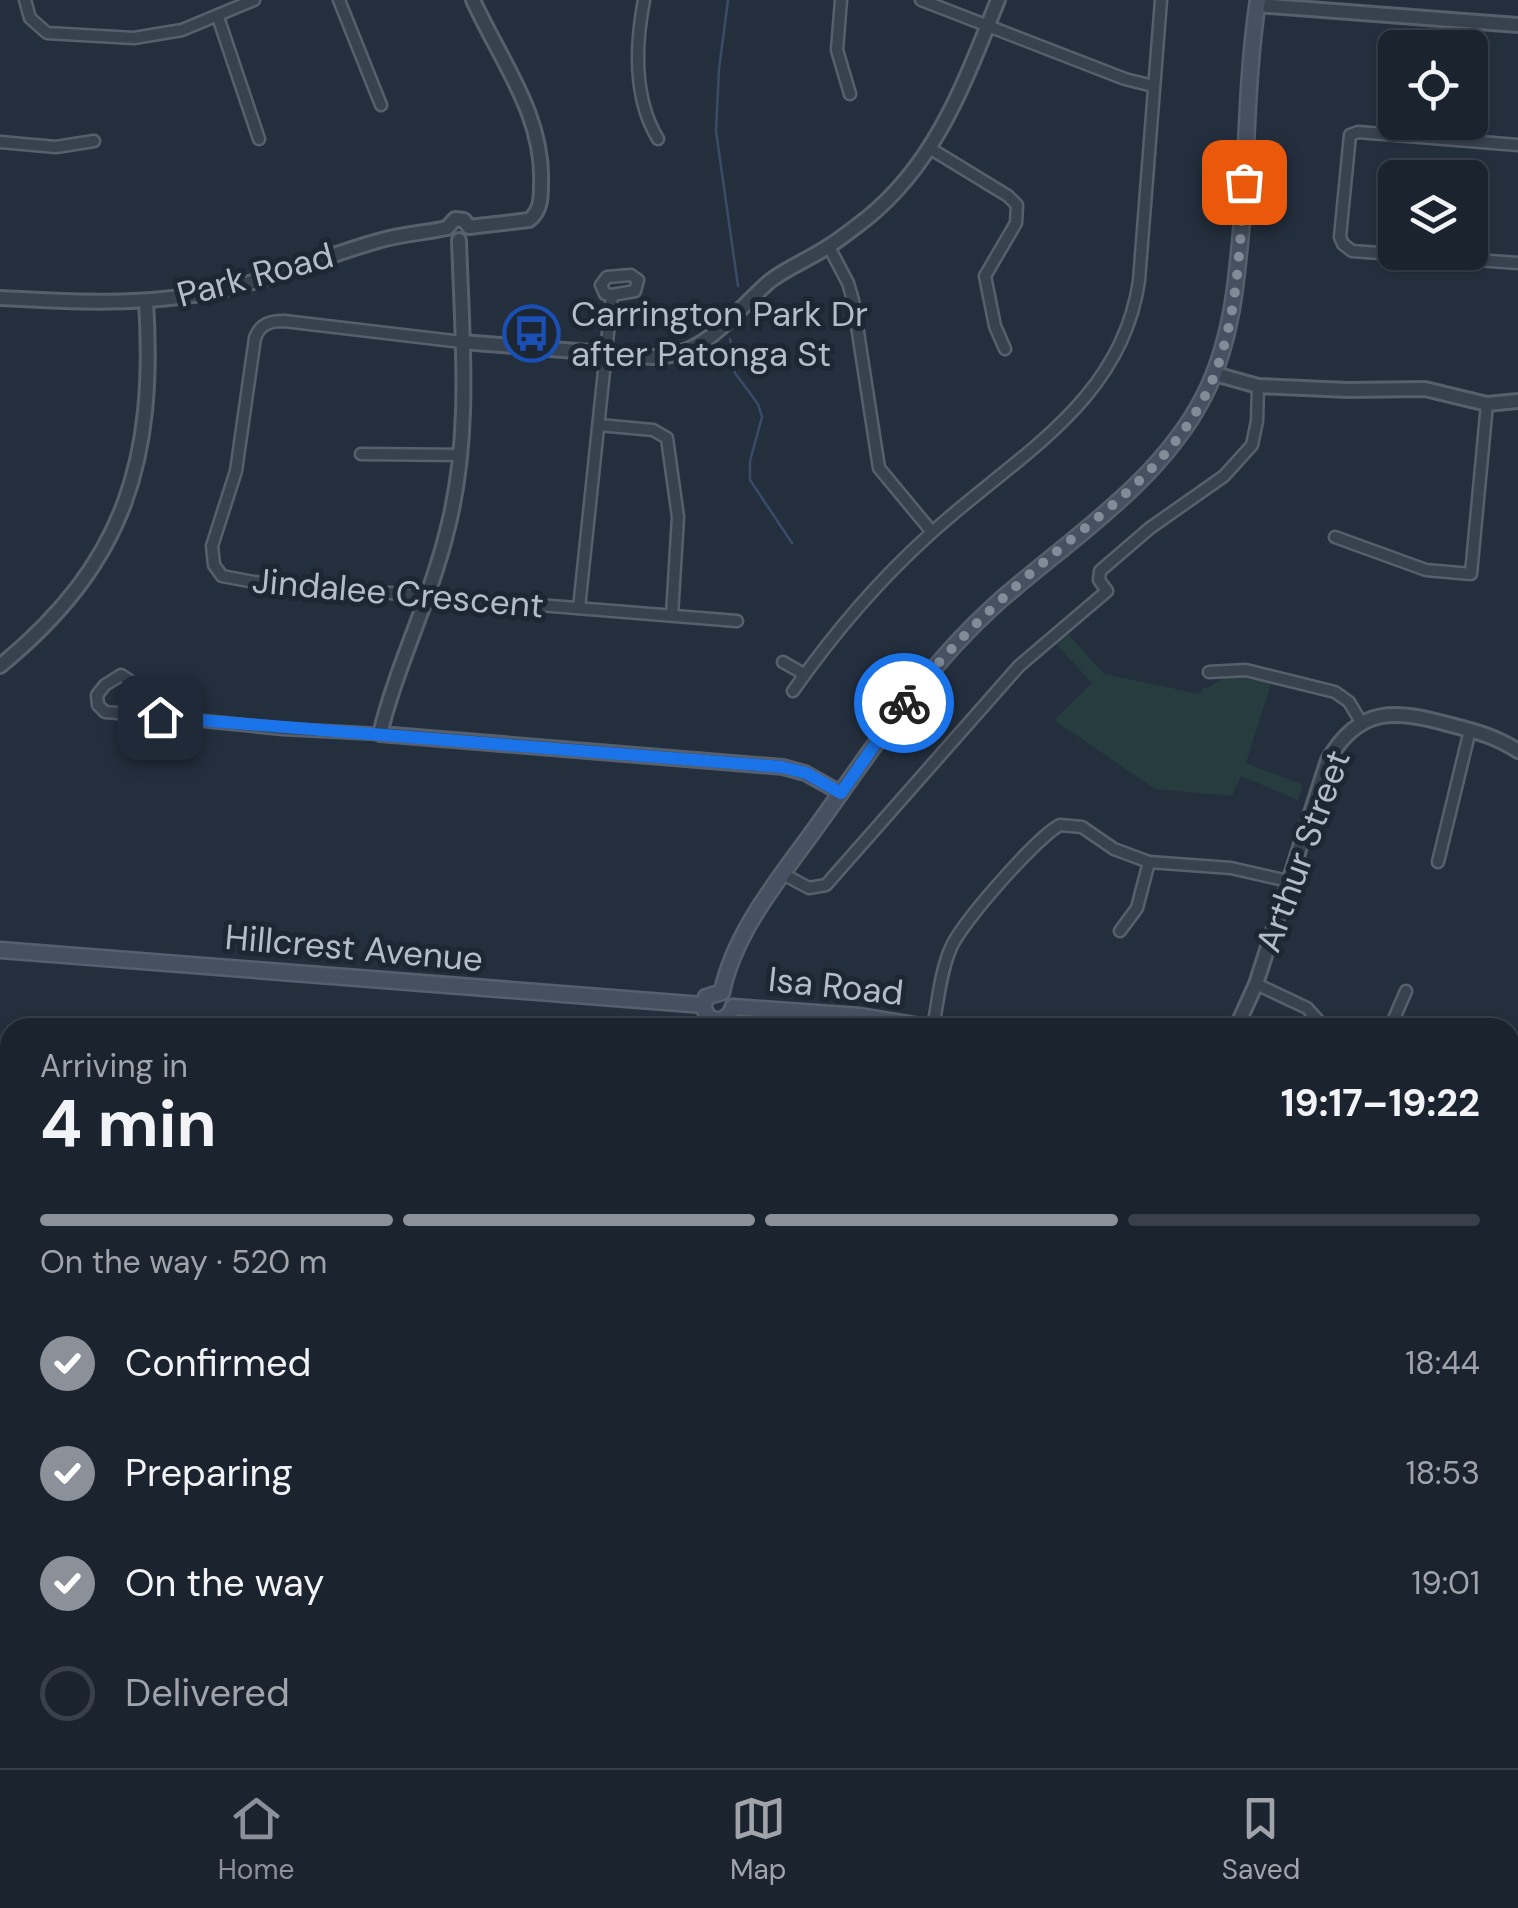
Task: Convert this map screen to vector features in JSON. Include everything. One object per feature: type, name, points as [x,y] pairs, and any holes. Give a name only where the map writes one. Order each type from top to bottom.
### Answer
[{"type":"main road","points":[[722,992],[732,958],[784,874],[905,702],[948,651],[992,608],[1126,494],[1186,428],[1215,374],[1235,292],[1257,2]]},
{"type":"main road","name":"Hillcrest Avenue","points":[[0,950],[703,1005]]},
{"type":"main road","points":[[707,1018],[703,1005],[709,994],[722,992],[730,997],[733,1007],[727,1018]]},
{"type":"main road","name":"Isa Road","points":[[733,1007],[874,1018]]},
{"type":"street","points":[[26,0],[30,18],[47,33],[134,38],[163,36],[254,0]]},
{"type":"street","points":[[339,0],[381,105]]},
{"type":"street","points":[[469,227],[522,222],[536,215],[542,176],[534,124],[524,98],[473,0]]},
{"type":"street","points":[[644,0],[638,44],[639,82],[644,116],[658,139]]},
{"type":"street","points":[[841,0],[837,50],[850,94]]},
{"type":"street","points":[[922,0],[1125,79],[1154,86]]},
{"type":"street","points":[[462,342],[652,357],[679,355],[721,328],[783,272],[829,247],[883,204],[931,148],[957,104],[998,0]]},
{"type":"street","points":[[793,691],[852,613],[932,532],[1082,404],[1104,378],[1120,349],[1139,281],[1160,0]]},
{"type":"street","points":[[1257,2],[1368,7],[1518,25]]},
{"type":"street","points":[[218,17],[259,139]]},
{"type":"street","points":[[1518,146],[1358,132],[1350,135],[1340,237],[1352,251],[1518,263]]},
{"type":"street","points":[[0,142],[72,147],[94,141]]},
{"type":"street","points":[[931,148],[1017,205],[1016,222],[986,272],[995,326],[1005,348]]},
{"type":"street","points":[[460,218],[469,227],[467,236],[459,240],[450,237],[447,228],[451,221],[460,218]]},
{"type":"street","name":"Park Road","points":[[0,298],[146,302],[242,285],[376,241],[447,228]]},
{"type":"street","points":[[380,734],[394,678],[429,594],[448,530],[461,455],[459,240]]},
{"type":"street","points":[[829,247],[848,283],[852,300],[879,468],[932,532]]},
{"type":"street","points":[[579,608],[612,295]]},
{"type":"street","points":[[0,666],[28,644],[83,580],[121,512],[136,468],[147,412],[146,302]]},
{"type":"street","name":"Jindalee Crescent","points":[[462,342],[284,322],[261,327],[255,338],[236,471],[212,546],[214,565],[222,576],[737,621]]},
{"type":"street","points":[[1215,374],[1258,386],[1432,389],[1487,404],[1518,402]]},
{"type":"street","points":[[784,874],[809,888],[826,885],[1019,666],[1107,591],[1099,580],[1100,571],[1150,528],[1224,476],[1252,444],[1258,386]]},
{"type":"street","points":[[1336,537],[1426,570],[1471,574],[1487,404]]},
{"type":"street","points":[[599,425],[653,430],[667,438],[678,534],[672,615]]},
{"type":"street","points":[[361,454],[461,455]]},
{"type":"street","points":[[782,662],[804,674]]},
{"type":"street","points":[[1210,672],[1246,670],[1335,692],[1349,702],[1361,722]]},
{"type":"street","points":[[143,715],[129,679],[121,676],[97,695],[105,712],[782,767],[806,773],[841,793]]},
{"type":"street","name":"Arthur Street","points":[[1241,1018],[1256,984],[1328,760],[1346,734],[1361,722],[1400,713],[1483,732],[1518,751]]},
{"type":"street","points":[[1438,862],[1470,730]]},
{"type":"street","points":[[935,1018],[943,970],[955,938],[1052,829],[1074,824],[1124,854],[1149,862],[1231,868],[1288,881]]},
{"type":"street","points":[[1120,931],[1136,908],[1149,862]]},
{"type":"street","points":[[1256,984],[1300,1004],[1315,1018]]},
{"type":"street","points":[[1394,1018],[1406,991]]},
{"type":"green space","points":[[1068,634],[1104,674],[1200,694],[1203,688],[1231,674],[1272,681],[1246,763],[1303,785],[1298,800],[1241,776],[1232,796],[1155,789],[1054,720],[1092,683],[1056,644]]},
{"type":"waterway","points":[[728,0],[716,131],[738,286]]},
{"type":"waterway","points":[[730,339],[735,373],[758,404],[762,417],[750,461],[750,480],[792,543]]},
{"type":"way so far","points":[[904,703],[948,651],[992,608],[1126,494],[1186,428],[1215,374],[1225,342],[1235,292],[1244,182]]},
{"type":"place","name":"Carrington Park Dr after Patonga St","points":[[532,334]]},
{"type":"route","points":[[160,717],[782,767],[806,773],[841,793],[904,703]]}]
